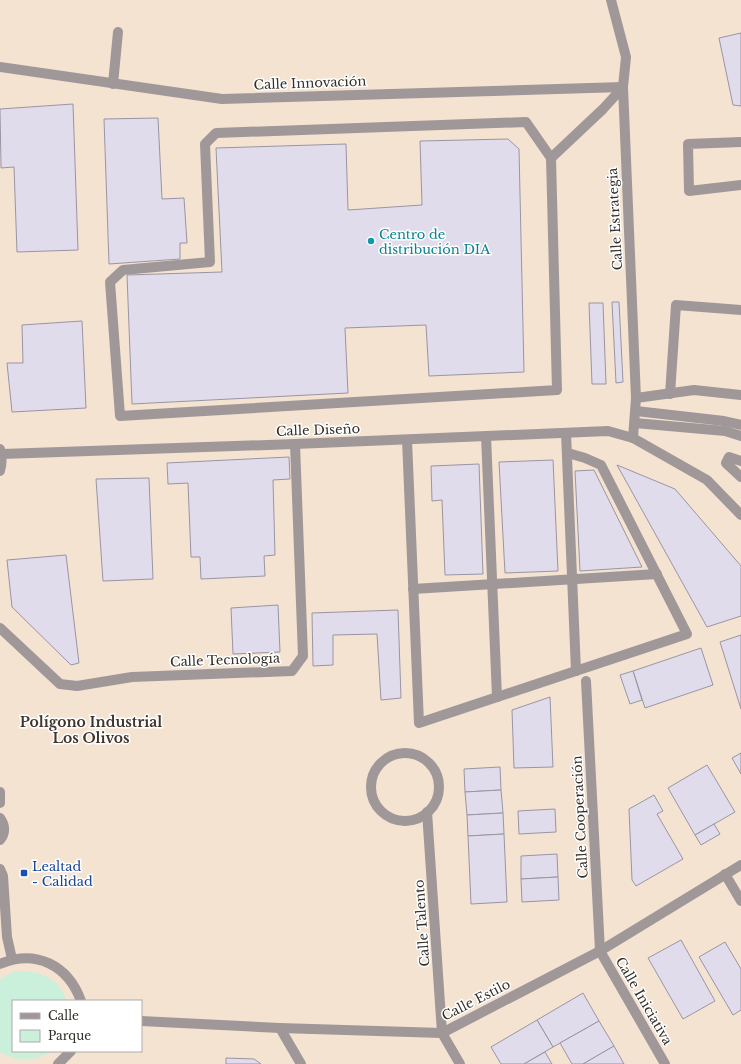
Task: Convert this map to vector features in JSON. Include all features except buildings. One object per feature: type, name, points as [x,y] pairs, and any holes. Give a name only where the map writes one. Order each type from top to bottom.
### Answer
[{"type":"street","name":"Calle Estrategia","points":[[611,0],[626,57],[623,87],[636,398],[633,438]]},
{"type":"street","points":[[113,84],[118,32]]},
{"type":"street","name":"Calle Innovación","points":[[0,67],[222,99],[623,87]]},
{"type":"street","points":[[551,158],[526,122],[216,133],[205,144],[210,262],[123,270],[110,282],[120,416],[557,390],[551,158],[603,109],[623,87]]},
{"type":"street","points":[[741,142],[688,144],[689,191],[741,185]]},
{"type":"street","points":[[670,394],[676,305],[741,310]]},
{"type":"street","points":[[636,398],[694,390],[741,395]]},
{"type":"street","points":[[636,411],[724,421],[741,426]]},
{"type":"street","points":[[635,423],[725,431],[741,436]]},
{"type":"street","name":"Calle Diseño","points":[[1,452],[295,444],[608,431],[633,438],[707,480],[741,516]]},
{"type":"street","points":[[566,433],[576,671]]},
{"type":"street","points":[[486,436],[497,697]]},
{"type":"street","points":[[407,440],[419,723],[687,634],[601,465],[568,453]]},
{"type":"street","name":"Calle Tecnología","points":[[0,628],[60,684],[77,686],[132,677],[292,671],[303,656],[295,444]]},
{"type":"street","points":[[0,471],[2,466],[1,452]]},
{"type":"street","points":[[741,461],[729,457],[726,463],[741,477]]},
{"type":"street","points":[[413,589],[657,574]]},
{"type":"street","name":"Calle Cooperación","points":[[586,681],[600,951]]},
{"type":"street","points":[[411,754],[430,764],[435,773],[438,784],[438,794],[434,804],[427,812],[418,818],[403,821],[388,817],[380,810],[374,801],[371,791],[375,770],[382,762],[391,756],[411,754]]},
{"type":"street","points":[[0,792],[0,803]]},
{"type":"street","name":"Calle Talento","points":[[427,812],[442,1033]]},
{"type":"street","points":[[0,818],[4,827],[4,832],[0,840]]},
{"type":"street","name":"Calle Estilo","points":[[142,1021],[280,1028],[442,1033],[600,951],[741,865]]},
{"type":"street","points":[[0,869],[3,876],[7,937],[12,959]]},
{"type":"street","points":[[725,874],[741,901]]},
{"type":"street","name":"Calle Iniciativa","points":[[600,951],[665,1064]]},
{"type":"street","points":[[0,964],[12,959],[30,958],[47,962],[62,971],[74,984],[81,1000]]},
{"type":"street","points":[[280,1028],[301,1064]]},
{"type":"street","points":[[442,1033],[460,1064]]},
{"type":"street","points":[[58,1064],[70,1052]]},
{"type":"shaded area","points":[[0,0],[741,0],[741,1064],[0,1064]]},
{"type":"green space","points":[[29,971],[49,978],[60,987],[67,1000],[12,1000],[12,1052],[50,1052],[46,1055],[33,1059],[19,1059],[0,1052],[0,979],[13,972]]},
{"type":"place","name":"Centro de distribución DIA","points":[[371,241]]},
{"type":"place","name":"Lealtad - Calidad","points":[[24,873]]},
{"type":"district","name":"Polígono Industrial Los Olivos","points":[[91,730]]}]
